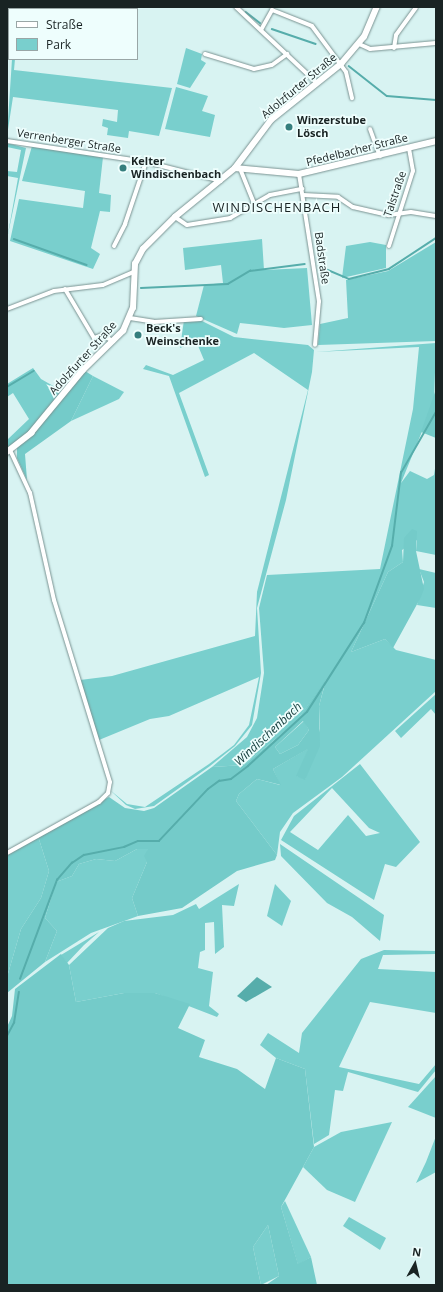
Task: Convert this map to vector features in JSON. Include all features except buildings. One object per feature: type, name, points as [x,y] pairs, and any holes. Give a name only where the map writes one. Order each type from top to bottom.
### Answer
[{"type":"main road","name":"Adolzfurter Straße","points":[[9,451],[30,433],[83,370],[114,341],[130,318],[134,272],[143,248],[175,217],[221,181],[235,168],[271,120],[341,64],[360,44],[377,7]]},
{"type":"main road","name":"Pfedelbacher Straße","points":[[235,168],[241,171],[299,174],[380,157],[436,141]]},
{"type":"street","points":[[236,7],[317,83]]},
{"type":"street","points":[[394,48],[396,36],[416,7]]},
{"type":"street","points":[[261,30],[272,10],[312,26],[346,72],[352,98]]},
{"type":"street","points":[[360,44],[370,49],[436,43]]},
{"type":"street","points":[[206,54],[254,69],[272,65],[287,54]]},
{"type":"street","points":[[370,129],[380,157]]},
{"type":"street","name":"Verrenberger Straße","points":[[7,141],[146,162],[221,181]]},
{"type":"street","name":"Talstraße","points":[[389,246],[397,215],[413,171],[409,148]]},
{"type":"street","points":[[114,246],[125,224],[146,162]]},
{"type":"street","points":[[241,171],[254,203]]},
{"type":"street","name":"Badstraße","points":[[299,174],[319,301],[314,345]]},
{"type":"street","points":[[175,217],[187,225],[210,222],[237,216],[254,203],[276,192],[302,189]]},
{"type":"street","points":[[303,195],[338,197],[353,207],[397,215],[411,212],[436,216]]},
{"type":"street","points":[[7,309],[65,289],[103,284],[134,272]]},
{"type":"street","points":[[65,289],[94,338],[102,335],[114,341]]},
{"type":"street","points":[[130,318],[154,322],[201,319]]},
{"type":"street","points":[[7,853],[99,802],[108,793],[110,782],[54,600],[30,493],[9,451]]},
{"type":"green space","points":[[186,48],[202,54],[201,60],[206,63],[190,88],[177,84]]},
{"type":"green space","points":[[12,60],[15,60],[14,70],[172,88],[159,136],[129,131],[128,138],[107,135],[108,128],[102,126],[103,119],[117,122],[118,110],[13,97],[7,136]]},
{"type":"green space","points":[[176,87],[208,96],[202,111],[215,115],[210,137],[165,129]]},
{"type":"green space","points":[[7,143],[26,148],[7,239],[18,178],[7,176],[7,171],[17,172],[21,150],[7,147]]},
{"type":"green space","points":[[32,146],[103,157],[99,193],[111,195],[110,212],[100,211],[91,248],[100,254],[93,269],[10,241],[19,199],[83,208],[85,191],[22,181]]},
{"type":"green space","points":[[262,239],[264,270],[307,268],[312,325],[284,328],[240,323],[237,334],[196,316],[204,285],[223,283],[221,265],[185,270],[183,248]]},
{"type":"green space","points":[[370,242],[386,245],[386,268],[342,278],[346,246]]},
{"type":"green space","points":[[436,242],[436,341],[318,345],[320,324],[348,318],[346,280],[388,271]]},
{"type":"green space","points":[[184,320],[200,320],[234,337],[308,345],[314,350],[312,372],[286,500],[257,608],[261,673],[252,725],[235,746],[210,766],[154,806],[135,809],[126,805],[110,790],[127,804],[145,807],[209,764],[234,745],[249,725],[259,677],[169,716],[150,719],[99,740],[80,680],[112,676],[255,636],[257,592],[308,390],[254,353],[179,393],[209,475],[205,477],[169,376],[143,369],[146,365],[173,375],[204,360],[196,341],[180,348]]},
{"type":"green space","points":[[436,343],[434,402],[401,483],[410,471],[427,479],[434,475],[436,462],[436,555],[416,551],[417,540],[402,550],[403,562],[388,572],[351,652],[385,639],[396,650],[436,660],[436,691],[342,777],[293,813],[280,832],[277,855],[236,801],[239,794],[257,779],[280,785],[273,769],[309,748],[297,776],[305,779],[320,729],[319,706],[326,680],[296,722],[244,765],[212,767],[247,737],[257,718],[264,673],[259,608],[267,575],[380,569],[413,409],[419,347],[316,352]]},
{"type":"green space","points":[[33,368],[41,379],[62,391],[28,432],[7,449],[7,440],[29,419],[13,393],[7,397],[7,384]]},
{"type":"green space","points":[[93,376],[124,392],[119,399],[71,421]]},
{"type":"green space","points":[[419,569],[436,573],[436,608],[417,605],[424,582]]},
{"type":"green space","points":[[436,694],[436,715],[431,709],[401,738],[395,731]]},
{"type":"green space","points":[[304,721],[309,730],[298,745],[280,754],[275,747]]},
{"type":"green space","points":[[360,764],[420,842],[396,867],[385,864],[374,900],[281,840],[294,816]],"holes":[[[332,788],[369,828],[380,833],[366,836],[348,815],[318,850],[290,832]]]},
{"type":"green space","points":[[38,836],[49,871],[41,898],[21,929],[7,977],[7,855]]},
{"type":"green space","points":[[280,844],[384,915],[380,941],[352,917],[327,903],[281,856]]},
{"type":"green space","points":[[137,849],[148,849],[147,862],[132,898],[138,916],[91,933],[45,962],[57,931],[45,918],[56,882],[72,876],[79,864],[96,859],[115,861]]},
{"type":"green space","points":[[239,884],[234,906],[222,905],[224,947],[215,954],[214,922],[205,923],[205,950],[200,952],[198,968],[213,972],[209,1006],[219,1014],[217,1017],[155,993],[124,993],[76,1002],[69,965],[108,928],[124,921],[173,915],[196,904],[199,909]]},
{"type":"green space","points":[[275,884],[291,901],[282,926],[267,916]]},
{"type":"green space","points":[[99,932],[84,945],[67,963],[61,955]]},
{"type":"green space","points":[[384,950],[436,951],[436,954],[383,955],[378,969],[436,972],[436,1013],[370,1002],[339,1067],[419,1084],[436,1064],[436,1070],[418,1092],[348,1072],[343,1091],[335,1090],[329,1135],[314,1144],[305,1069],[276,1058],[260,1045],[268,1033],[299,1053],[302,1033],[361,959]]},
{"type":"green space","points":[[436,1076],[436,1118],[408,1107]]},
{"type":"green space","points":[[392,1122],[355,1202],[327,1190],[303,1167],[314,1147],[341,1132]]},
{"type":"green space","points":[[436,1136],[436,1172],[416,1183],[426,1162]]},
{"type":"green space","points":[[285,1201],[311,1257],[298,1265],[281,1207]]},
{"type":"green space","points":[[349,1217],[386,1238],[380,1250],[343,1226]]},
{"type":"green space","points":[[268,1225],[279,1276],[261,1285],[253,1247]]},
{"type":"shaded area","points":[[85,371],[93,376],[71,421],[25,454],[27,480],[17,458],[17,448]]},
{"type":"shaded area","points":[[436,389],[436,438],[421,432]]},
{"type":"shaded area","points":[[412,529],[417,531],[416,551],[424,589],[421,597],[393,648],[385,639],[351,652],[388,572],[403,562],[404,538]]},
{"type":"shaded area","points":[[326,679],[319,706],[320,746],[305,780],[296,776],[308,749],[273,769],[281,785],[257,779],[239,794],[236,801],[277,855],[275,860],[237,871],[182,908],[138,916],[132,898],[147,862],[144,856],[148,849],[137,849],[115,861],[96,859],[79,864],[72,876],[56,882],[45,918],[57,931],[45,962],[7,993],[7,977],[21,929],[41,898],[49,871],[38,836],[109,797],[125,808],[144,811],[154,808],[212,767],[244,765],[296,722]],"holes":[[[303,721],[309,730],[298,745],[280,754],[275,747]]]},
{"type":"shaded area","points":[[61,954],[69,965],[76,1002],[124,993],[155,993],[190,1004],[178,1028],[205,1040],[199,1057],[237,1069],[265,1089],[276,1058],[305,1069],[314,1147],[281,1207],[298,1264],[311,1257],[317,1285],[266,1285],[279,1276],[268,1225],[253,1247],[261,1285],[7,1285],[7,1027],[12,1016],[15,989]]},
{"type":"shaded area","points":[[257,977],[272,987],[246,1002],[237,996]]},
{"type":"waterway","points":[[246,12],[260,23]]},
{"type":"waterway","points":[[272,29],[316,44]]},
{"type":"waterway","points":[[349,66],[387,96],[436,100]]},
{"type":"waterway","points":[[321,267],[349,279],[389,269],[436,238]]},
{"type":"waterway","points":[[14,239],[87,265]]},
{"type":"waterway","points":[[141,288],[228,284],[250,271],[305,264]]},
{"type":"waterway","points":[[7,387],[34,371]]},
{"type":"waterway","name":"Windischenbach","points":[[20,979],[57,880],[72,863],[84,855],[124,847],[138,841],[159,841],[208,789],[219,781],[231,779],[248,766],[307,712],[364,623],[392,546],[401,473],[436,412]]},
{"type":"waterway","name":"Windischenbach","points":[[7,1036],[14,1023],[19,992]]},
{"type":"place","name":"Winzerstube Lösch","points":[[289,127]]},
{"type":"place","name":"Kelter Windischenbach","points":[[123,168]]},
{"type":"place","name":"Beck's Weinschenke","points":[[138,335]]},
{"type":"district","name":"WINDISCHENBACH","points":[[277,207]]}]
